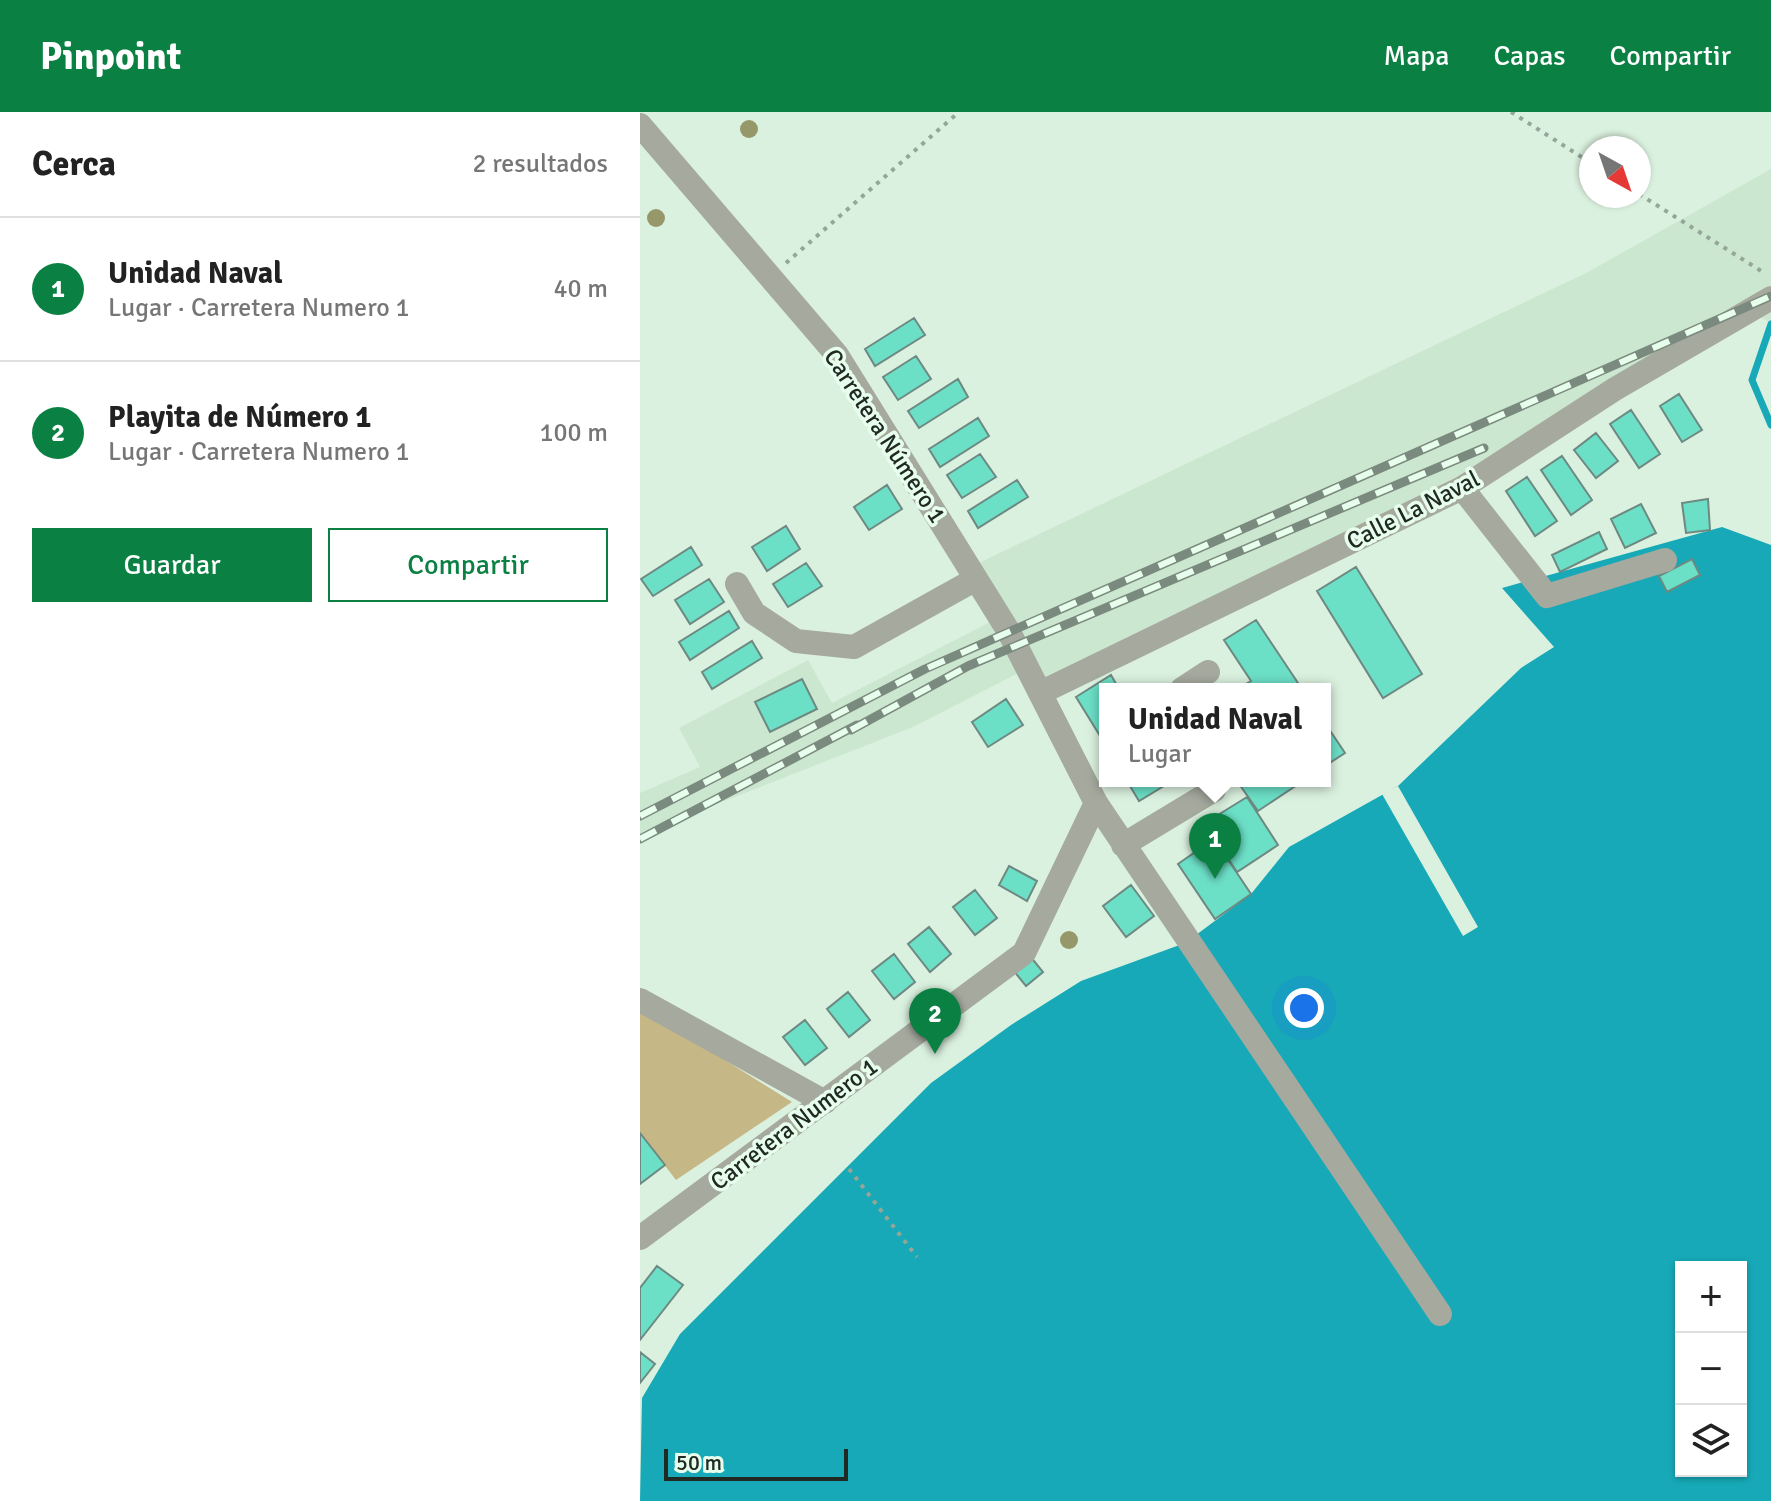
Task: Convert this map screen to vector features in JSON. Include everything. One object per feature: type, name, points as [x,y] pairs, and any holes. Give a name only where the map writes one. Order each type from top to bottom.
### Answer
[{"type":"street","name":"Carretera Número 1","points":[[640,125],[837,355],[1016,645],[1040,693]]},
{"type":"street","name":"Calle La Naval","points":[[1040,693],[1462,488],[1615,389],[1771,298]]},
{"type":"street","points":[[1462,488],[1547,596],[1665,560]]},
{"type":"street","points":[[737,584],[754,613],[796,641],[854,647],[976,579]]},
{"type":"street","points":[[1191,683],[1208,672]]},
{"type":"street","points":[[1040,693],[1123,845],[1440,1314]]},
{"type":"street","points":[[1123,845],[1214,790],[1212,787]]},
{"type":"street","name":"Carretera Numero 1","points":[[640,1238],[1024,953],[1102,811]]},
{"type":"street","points":[[640,1000],[825,1102]]},
{"type":"path","points":[[769,278],[959,112]]},
{"type":"path","points":[[1511,112],[1579,155]]},
{"type":"path","points":[[1651,202],[1771,278]]},
{"type":"path","points":[[849,1169],[917,1257]]},
{"type":"shaded area","points":[[1771,169],[1771,323],[1749,311],[1462,488],[1039,690],[1028,668],[913,727],[640,834],[640,793],[700,767],[679,728],[808,660],[832,703],[1000,617],[968,568],[1588,272]]},
{"type":"shaded area","points":[[640,1007],[792,1102],[676,1180],[640,1133]]},
{"type":"water","points":[[1722,527],[1771,545],[1771,1501],[640,1501],[642,1398],[680,1334],[931,1083],[1011,1025],[1081,981],[1185,943],[1251,894],[1289,847],[1398,786],[1521,668],[1554,647],[1502,588]]},
{"type":"pier","points":[[1398,786],[1478,927],[1463,936],[1382,794]]},
{"type":"building","points":[[914,318],[925,335],[875,366],[865,349]]},
{"type":"building","points":[[916,356],[931,379],[898,400],[883,377]]},
{"type":"building","points":[[958,379],[968,397],[919,428],[908,411]]},
{"type":"building","points":[[1679,394],[1702,430],[1682,442],[1660,406]]},
{"type":"building","points":[[1631,410],[1660,454],[1639,468],[1610,424]]},
{"type":"building","points":[[978,418],[989,436],[940,467],[929,449]]},
{"type":"building","points":[[1596,433],[1618,461],[1596,478],[1574,450]]},
{"type":"building","points":[[980,454],[996,477],[962,498],[947,475]]},
{"type":"building","points":[[1562,456],[1592,500],[1571,515],[1541,470]]},
{"type":"building","points":[[1527,477],[1557,521],[1535,536],[1506,491]]},
{"type":"building","points":[[1017,480],[1028,497],[978,528],[968,511]]},
{"type":"building","points":[[887,485],[902,509],[869,530],[854,507]]},
{"type":"building","points":[[1708,499],[1710,530],[1686,533],[1682,503]]},
{"type":"building","points":[[1641,504],[1656,533],[1625,548],[1611,519]]},
{"type":"building","points":[[786,526],[800,549],[767,571],[752,547]]},
{"type":"building","points":[[1599,532],[1607,549],[1560,572],[1552,555]]},
{"type":"building","points":[[691,547],[702,565],[653,596],[641,579]]},
{"type":"building","points":[[1692,559],[1700,575],[1667,592],[1659,576]]},
{"type":"building","points":[[806,563],[822,586],[788,607],[773,584]]},
{"type":"building","points":[[1356,567],[1422,674],[1383,698],[1317,591]]},
{"type":"building","points":[[709,579],[724,602],[690,624],[675,600]]},
{"type":"building","points":[[729,611],[739,628],[690,660],[679,642]]},
{"type":"building","points":[[1256,620],[1298,683],[1248,683],[1251,681],[1224,640]]},
{"type":"building","points":[[752,641],[762,658],[712,689],[702,672]]},
{"type":"building","points":[[1111,675],[1116,683],[1099,683],[1099,734],[1076,697]]},
{"type":"building","points":[[802,679],[817,709],[770,732],[755,702]]},
{"type":"building","points":[[1006,699],[1023,725],[988,747],[972,722]]},
{"type":"building","points":[[1331,732],[1345,753],[1331,762]]},
{"type":"building","points":[[1131,787],[1162,787],[1139,801]]},
{"type":"building","points":[[1241,787],[1294,787],[1258,811]]},
{"type":"building","points":[[1247,797],[1278,845],[1237,872],[1205,823]]},
{"type":"building","points":[[1214,839],[1251,894],[1215,919],[1178,864]]},
{"type":"building","points":[[1009,866],[1037,881],[1027,901],[999,885]]},
{"type":"building","points":[[1131,885],[1154,916],[1126,937],[1103,906]]},
{"type":"building","points":[[975,890],[997,918],[975,935],[953,907]]},
{"type":"building","points":[[929,927],[951,954],[930,972],[908,944]]},
{"type":"building","points":[[894,954],[915,982],[894,999],[872,971]]},
{"type":"building","points":[[1030,956],[1043,972],[1026,986],[1013,970]]},
{"type":"building","points":[[848,992],[870,1020],[849,1037],[827,1009]]},
{"type":"building","points":[[805,1020],[827,1048],[805,1065],[783,1037]]},
{"type":"building","points":[[640,1133],[665,1165],[640,1184]]},
{"type":"building","points":[[657,1266],[683,1285],[640,1340],[640,1288]]},
{"type":"building","points":[[640,1352],[655,1364],[640,1383]]},
{"type":"waterway","points":[[1771,324],[1752,380],[1771,425]]},
{"type":"railway","points":[[640,816],[925,669],[1771,296]]},
{"type":"railway","points":[[851,730],[968,666],[1484,448]]},
{"type":"railway","points":[[640,839],[857,725]]},
{"type":"place","name":"Unidad Naval","points":[[1215,879]]},
{"type":"place","name":"Playita de Número 1","points":[[935,1054]]}]
